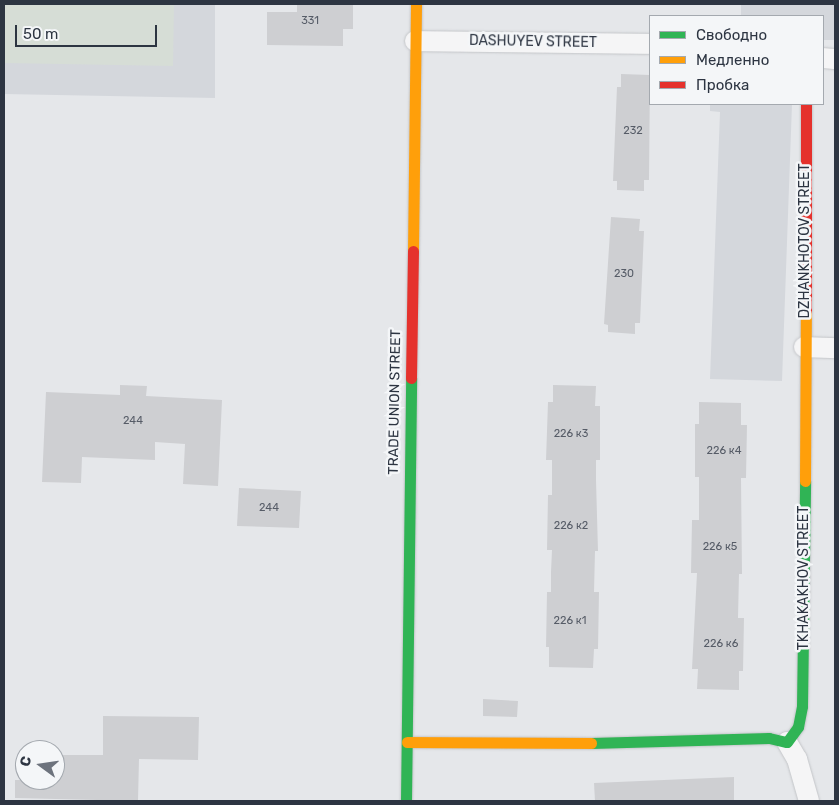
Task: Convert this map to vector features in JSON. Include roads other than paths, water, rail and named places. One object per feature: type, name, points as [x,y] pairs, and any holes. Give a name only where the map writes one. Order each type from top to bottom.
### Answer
[{"type":"street","name":"TRADE UNION STREET","points":[[406,801],[416,4]]},
{"type":"street","name":"DASHUYEV STREET","points":[[415,41],[649,44]]},
{"type":"street","name":"DZHANKHOTOV STREET","points":[[804,347],[806,105]]},
{"type":"street","points":[[804,347],[835,348]]},
{"type":"street","name":"TKHAKAKHOV STREET","points":[[787,742],[798,727],[802,706],[805,606],[804,347]]},
{"type":"street","points":[[406,742],[532,745],[769,738],[787,742],[797,759],[809,801]]}]
